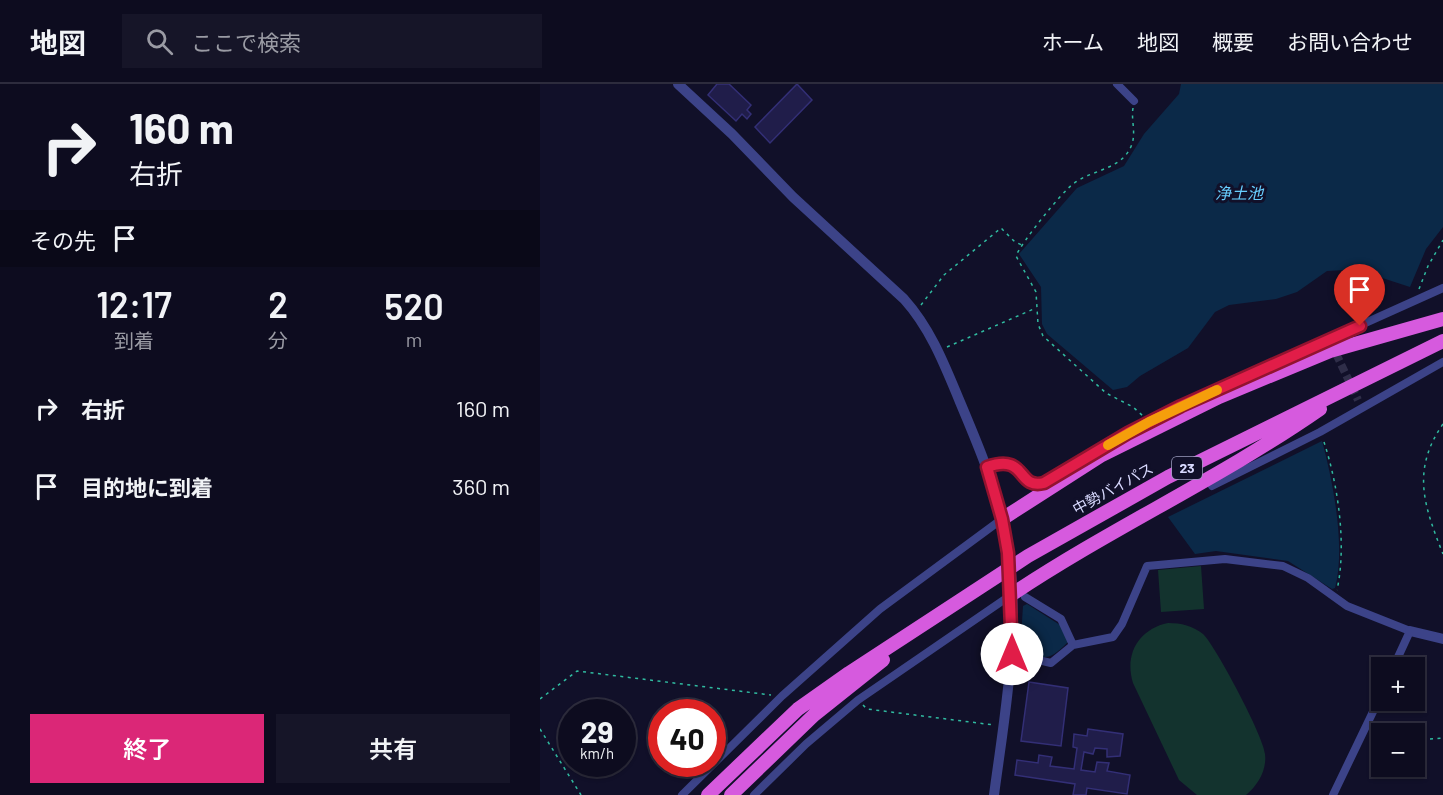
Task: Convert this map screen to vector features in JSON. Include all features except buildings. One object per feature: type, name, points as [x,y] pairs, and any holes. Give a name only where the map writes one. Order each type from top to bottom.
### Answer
[{"type":"highway","points":[[1002,519],[1100,456],[1220,397],[1330,351],[1443,319]]},
{"type":"highway","name":"中勢バイパス","points":[[708,795],[798,710],[858,667],[1028,556],[1168,477],[1443,341]]},
{"type":"highway","points":[[1011,594],[1061,561],[1186,492],[1296,425],[1351,387]]},
{"type":"highway","name":"中勢バイパス","points":[[731,795],[814,716],[936,617]]},
{"type":"street","points":[[678,84],[732,134],[793,197],[892,286],[916,312],[938,351],[987,467],[1002,519],[1008,553],[1012,654],[994,795]]},
{"type":"street","points":[[1117,84],[1134,101]]},
{"type":"street","points":[[987,467],[1008,463],[1019,468],[1025,479],[1030,482],[1044,483],[1149,422],[1443,288]]},
{"type":"street","points":[[1212,486],[1320,432],[1360,404],[1443,362]]},
{"type":"street","points":[[682,795],[782,696],[880,609],[1002,519]]},
{"type":"street","points":[[1012,654],[1051,663],[1073,645],[1113,637],[1118,633],[1148,566],[1225,559],[1283,566],[1308,578],[1335,599],[1410,631],[1443,639]]},
{"type":"street","points":[[754,795],[806,744],[858,700],[1011,594]]},
{"type":"street","points":[[1025,597],[1061,619],[1073,645]]},
{"type":"street","points":[[1398,657],[1410,631]]},
{"type":"street","points":[[1333,795],[1373,711]]},
{"type":"path","points":[[1134,101],[1132,117],[1134,130],[1131,145],[1122,160],[1070,186],[1016,256],[1036,292],[1039,331],[1043,336],[1106,393],[1133,407],[1149,422]]},
{"type":"path","points":[[916,312],[944,275],[1001,228],[1015,242],[1023,245]]},
{"type":"path","points":[[1417,301],[1428,266],[1443,240]]},
{"type":"path","points":[[938,351],[1037,307]]},
{"type":"path","points":[[1443,424],[1427,452],[1424,481],[1425,502],[1443,554]]},
{"type":"path","points":[[1324,442],[1333,468],[1342,567],[1335,599]]},
{"type":"path","points":[[540,699],[577,671],[782,696]]},
{"type":"path","points":[[858,700],[867,709],[1003,727]]},
{"type":"path","points":[[540,729],[581,795]]},
{"type":"path","points":[[1430,739],[1443,738]]},
{"type":"green space","points":[[1201,566],[1204,609],[1161,612],[1158,570]]},
{"type":"green space","points":[[1168,623],[1187,625],[1203,634],[1228,672],[1257,730],[1263,744],[1265,766],[1258,782],[1246,795],[1197,795],[1179,780],[1133,683],[1131,662],[1136,644],[1149,631]]},
{"type":"water","name":"浄土池","points":[[1181,84],[1443,84],[1443,227],[1426,249],[1410,287],[1370,274],[1345,270],[1327,271],[1297,292],[1276,299],[1229,305],[1215,312],[1188,348],[1140,376],[1127,387],[1113,390],[1047,334],[1042,324],[1041,287],[1019,254],[1077,188],[1124,166],[1144,134],[1179,94]]},
{"type":"water","points":[[1322,441],[1334,495],[1339,534],[1338,572],[1335,588],[1332,589],[1288,561],[1216,551],[1195,554],[1168,517]]},
{"type":"water","points":[[1027,604],[1060,625],[1068,642],[1051,656],[1041,657],[1020,652],[1023,606]]},
{"type":"tunnel","points":[[1331,343],[1358,400]]},
{"type":"slow traffic","points":[[1108,445],[1149,422],[1217,390]]},
{"type":"route","points":[[1012,654],[1008,553],[1002,519],[987,467],[1002,462],[1008,463],[1019,468],[1021,474],[1030,482],[1044,483],[1128,433],[1181,406],[1360,326]]}]
